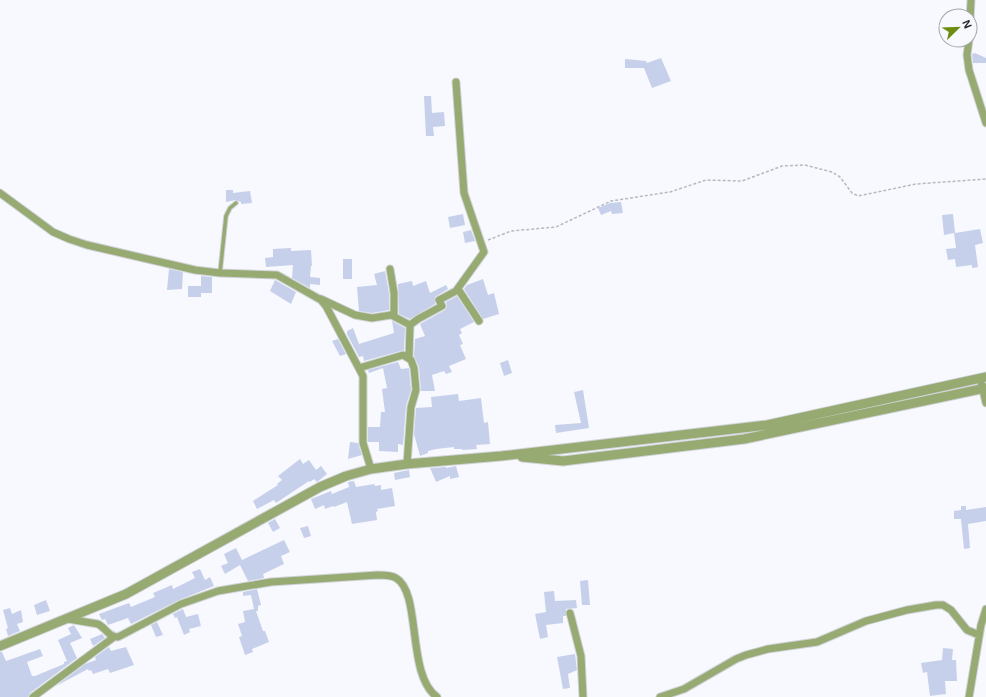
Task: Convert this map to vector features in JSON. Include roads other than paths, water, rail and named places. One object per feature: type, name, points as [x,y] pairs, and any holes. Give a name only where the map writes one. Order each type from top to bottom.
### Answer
[{"type":"street","points":[[968,48],[967,55],[969,70],[986,124]]},
{"type":"street","points":[[410,325],[442,306],[439,300],[454,293],[458,289],[467,275],[483,256],[484,248],[464,193],[456,82]]},
{"type":"street","points":[[0,193],[53,232],[69,240],[195,270],[220,273],[277,275],[315,296],[361,316],[375,318],[388,315],[394,316],[410,325]]},
{"type":"street","points":[[390,269],[394,293],[394,316]]},
{"type":"street","points":[[458,289],[479,321]]},
{"type":"street","points":[[315,296],[326,306],[360,368],[364,386],[364,448],[371,469]]},
{"type":"street","points":[[407,464],[411,408],[416,390],[414,368],[409,357],[410,325]]},
{"type":"street","points":[[360,368],[399,356],[409,357]]},
{"type":"street","points":[[0,646],[126,594],[320,487],[346,476],[371,469],[407,464],[501,456],[767,425],[983,378],[986,403]]},
{"type":"street","points":[[501,456],[563,460],[744,439],[984,388]]},
{"type":"street","points":[[33,697],[114,637],[127,633],[181,604],[218,591],[271,582],[378,575],[396,578],[405,588],[420,667],[429,688],[437,697]]},
{"type":"street","points":[[660,697],[684,689],[736,659],[746,655],[768,649],[817,642],[866,622],[907,610],[943,605],[951,610],[967,630],[979,636]]},
{"type":"street","points":[[969,697],[979,636],[986,609]]},
{"type":"street","points":[[570,613],[581,656],[583,697]]},
{"type":"street","points":[[68,618],[98,624],[114,637]]},
{"type":"lane","points":[[220,273],[226,216],[230,208],[236,203]]}]
